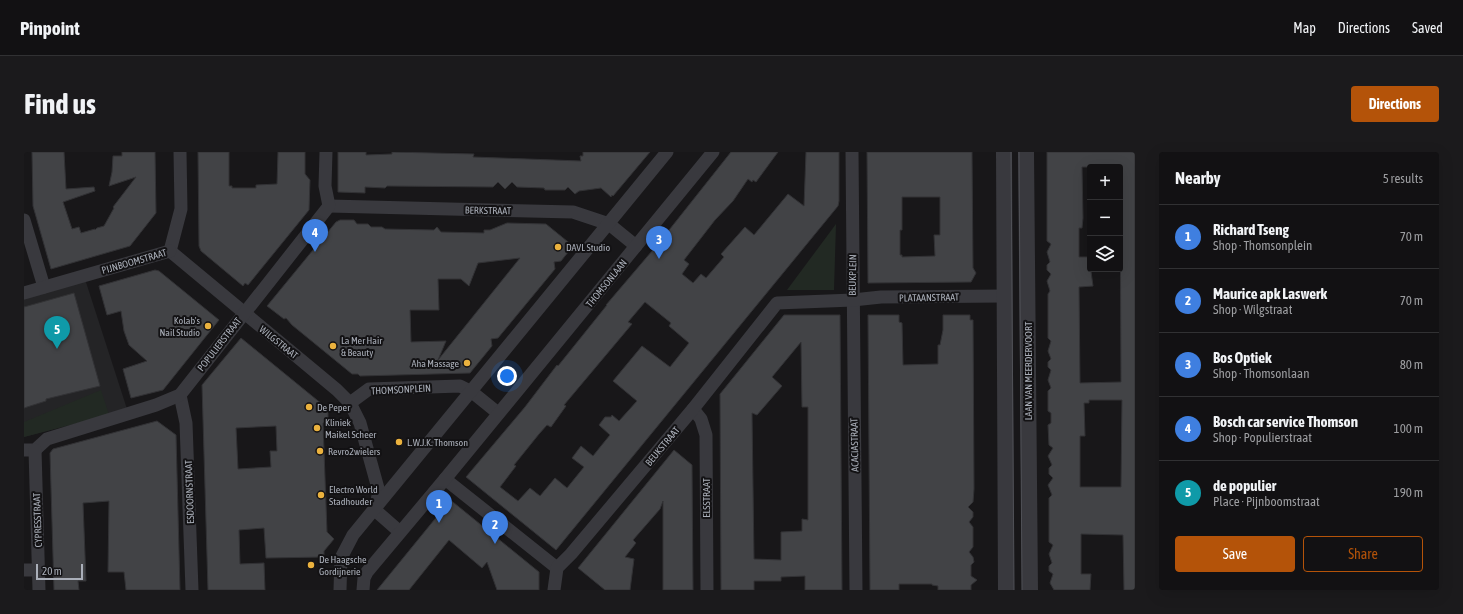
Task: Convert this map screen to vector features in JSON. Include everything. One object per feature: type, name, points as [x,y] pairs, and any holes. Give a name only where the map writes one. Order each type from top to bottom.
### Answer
[{"type":"street","name":"PIJNBOOMSTRAAT","points":[[24,293],[170,251],[181,209],[180,152]]},
{"type":"street","points":[[326,152],[325,186],[329,206]]},
{"type":"street","points":[[340,590],[341,558],[353,535],[472,392],[667,152]]},
{"type":"street","name":"THOMSONLAAN","points":[[498,413],[713,152]]},
{"type":"street","name":"BEUKPLEIN","points":[[777,303],[853,300],[852,152]]},
{"type":"street","points":[[1004,152],[1006,590]]},
{"type":"street","name":"LAAN VAN MEERDERVOORT","points":[[1026,152],[1030,590]]},
{"type":"street","name":"BERKSTRAAT","points":[[329,206],[573,212],[608,224],[636,246]]},
{"type":"street","name":"POPULIERSTRAAT","points":[[30,450],[48,440],[156,406],[180,395],[329,206]]},
{"type":"street","points":[[24,220],[44,287]]},
{"type":"street","name":"WILGSTRAAT","points":[[170,251],[338,390],[350,402]]},
{"type":"street","name":"PLATAANSTRAAT","points":[[853,300],[881,297],[1004,296]]},
{"type":"street","name":"ACACIASTRAAT","points":[[853,300],[856,590]]},
{"type":"street","name":"BEUKSTRAAT","points":[[557,568],[576,548],[693,409],[777,303]]},
{"type":"street","name":"THOMSONPLEIN","points":[[350,402],[369,390],[460,386],[472,392],[498,413]]},
{"type":"street","name":"ESDOORNSTRAAT","points":[[180,395],[186,423],[192,590]]},
{"type":"street","points":[[350,402],[360,423],[379,492],[375,510]]},
{"type":"street","name":"ELSSTRAAT","points":[[693,409],[701,419],[706,435],[707,590]]},
{"type":"street","points":[[363,590],[364,578],[367,572],[498,413]]},
{"type":"street","name":"CYPRESSTRAAT","points":[[30,450],[39,590]]},
{"type":"street","points":[[445,479],[557,568],[554,590]]},
{"type":"street","points":[[375,510],[400,532]]},
{"type":"street","points":[[24,570],[38,570]]},
{"type":"shaded area","points":[[836,224],[834,290],[787,290]]},
{"type":"shaded area","points":[[84,276],[127,409],[24,437],[24,293]]},
{"type":"shaded area","points":[[101,390],[109,415],[24,437],[24,422]]},
{"type":"building","points":[[32,152],[64,152],[66,189],[94,187],[95,191],[63,202],[72,229],[79,227],[81,233],[95,230],[104,226],[114,208],[113,207],[136,177],[109,186],[113,156],[122,156],[122,152],[155,152],[156,213],[130,246],[51,269],[33,206]]},
{"type":"building","points":[[198,152],[229,152],[229,186],[232,186],[232,188],[256,188],[256,185],[277,184],[278,152],[305,152],[305,174],[310,180],[309,210],[248,285],[245,283],[243,286],[201,251],[199,246]]},
{"type":"building","points":[[338,152],[366,152],[366,155],[392,154],[392,152],[474,154],[473,157],[581,161],[580,156],[583,156],[583,152],[650,152],[611,197],[601,188],[579,191],[575,194],[568,187],[565,190],[545,190],[544,188],[517,187],[512,182],[505,189],[498,182],[493,187],[387,186],[385,188],[365,187],[365,193],[338,192]]},
{"type":"building","points":[[731,152],[778,152],[756,182],[753,180],[752,182],[748,179],[733,201],[715,220],[684,260],[689,264],[682,274],[693,283],[701,274],[706,278],[724,257],[721,254],[745,227],[754,235],[788,194],[804,206],[806,152],[839,152],[838,206],[556,550],[466,477],[525,407],[606,305],[658,244]],"holes":[[[645,302],[671,323],[669,326],[689,343],[670,367],[642,346],[613,381],[637,401],[619,421],[612,415],[611,417],[605,417],[599,425],[610,435],[593,456],[581,446],[572,458],[584,467],[567,488],[555,478],[540,496],[530,488],[518,501],[500,487],[516,466],[514,465],[539,434],[547,425],[551,427],[566,406],[564,405],[632,324],[628,322]]]},
{"type":"building","points":[[867,152],[972,152],[973,268],[976,273],[971,282],[868,283]],"holes":[[[902,197],[940,197],[940,235],[934,235],[935,256],[902,257],[902,255],[900,255]]]},
{"type":"building","points":[[1047,152],[1135,152],[1135,590],[1124,590],[1123,535],[1081,534],[1081,574],[1091,574],[1090,590],[1054,590],[1050,583],[1053,574],[1049,571],[1049,566],[1052,563],[1049,554],[1053,545],[1049,542],[1049,498],[1052,495],[1048,485],[1053,478],[1049,474],[1049,468],[1052,465],[1048,456],[1053,448],[1049,445],[1048,425],[1051,423],[1051,413],[1048,411],[1048,391],[1051,388],[1048,380],[1051,370],[1048,367],[1048,362],[1051,359],[1048,351],[1051,341],[1048,338],[1048,294],[1050,291],[1047,281],[1051,274],[1047,270],[1047,265],[1050,262],[1047,252],[1051,244],[1047,241]],"holes":[[[1087,164],[1123,164],[1123,272],[1120,272],[1121,382],[1080,383],[1079,287],[1093,286],[1091,272],[1087,272],[1087,257],[1079,257],[1079,228],[1082,228],[1083,218],[1082,167],[1087,167]],[[1089,400],[1122,400],[1121,487],[1080,487],[1080,436],[1085,436],[1084,403],[1089,403]]]},
{"type":"building","points":[[340,220],[354,220],[357,224],[368,224],[371,227],[382,227],[385,229],[434,230],[437,227],[441,232],[484,233],[484,230],[490,230],[507,223],[546,224],[573,246],[561,261],[554,262],[555,269],[498,338],[491,339],[492,346],[470,373],[360,376],[358,374],[352,374],[292,325],[286,318],[284,319],[267,306],[336,222]],"holes":[[[520,258],[438,360],[446,341],[411,342],[410,310],[439,310],[438,279],[461,279],[469,286],[478,263]]]},
{"type":"building","points":[[155,270],[159,271],[219,320],[163,390],[131,398],[123,369],[147,361],[129,345],[124,331],[121,311],[107,315],[99,286]]},
{"type":"building","points":[[74,293],[100,386],[46,399],[46,401],[24,408],[24,307]]},
{"type":"building","points":[[784,315],[840,315],[842,590],[805,590],[805,576],[781,577],[781,581],[754,581],[754,590],[721,590],[720,394]],"holes":[[[801,342],[802,407],[808,407],[808,520],[802,519],[802,531],[781,532],[781,560],[754,559],[752,413],[757,415],[782,386],[772,377]]]},
{"type":"building","points":[[868,315],[899,315],[899,322],[902,323],[903,365],[938,364],[938,345],[940,345],[943,330],[943,315],[970,315],[970,320],[973,320],[974,489],[973,502],[968,507],[973,512],[973,517],[969,522],[973,527],[973,547],[969,552],[973,557],[974,562],[971,565],[971,576],[977,580],[971,585],[971,590],[938,590],[938,586],[932,584],[899,584],[899,590],[870,590]]},
{"type":"building","points":[[241,338],[328,409],[328,422],[323,423],[327,532],[334,539],[324,551],[324,557],[266,558],[264,528],[239,530],[240,564],[264,563],[265,590],[208,590],[202,385]],"holes":[[[276,426],[277,451],[270,451],[271,467],[238,469],[236,428]]]},
{"type":"building","points":[[157,421],[176,435],[180,590],[126,590],[124,572],[108,572],[109,501],[83,503],[86,581],[78,581],[79,590],[54,590],[50,453],[53,449]]},
{"type":"building","points":[[674,450],[692,465],[693,590],[663,590],[663,501],[660,509],[633,540],[636,543],[625,557],[634,559],[630,590],[605,590],[578,568]]},
{"type":"building","points":[[448,498],[539,572],[539,590],[497,590],[487,562],[482,568],[449,540],[409,590],[377,590],[439,514],[437,512]]},
{"type":"tram line","points":[[1011,152],[1014,590]]},
{"type":"tram line","points":[[1019,152],[1022,590]]},
{"type":"place","name":"DAVL Studio","points":[[558,247]]},
{"type":"place","name":"Bosch car service Thomson","points":[[315,252]]},
{"type":"place","name":"Bos Optiek","points":[[659,259]]},
{"type":"place","name":"Kolab's Nail Studio","points":[[208,326]]},
{"type":"place","name":"La Mer Hair & Beauty","points":[[333,346]]},
{"type":"place","name":"de populier","points":[[57,349]]},
{"type":"place","name":"Aha Massage","points":[[467,363]]},
{"type":"place","name":"De Peper","points":[[309,407]]},
{"type":"place","name":"Kliniek Maikel Scheer","points":[[317,428]]},
{"type":"place","name":"L.W.J.K. Thomson","points":[[399,442]]},
{"type":"place","name":"Revro2wielers","points":[[320,451]]},
{"type":"place","name":"Electro World Stadhouder","points":[[321,495]]},
{"type":"place","name":"Richard Tseng","points":[[439,523]]},
{"type":"place","name":"Maurice apk Laswerk","points":[[495,544]]},
{"type":"place","name":"De Haagsche Gordijnerie","points":[[311,565]]}]
